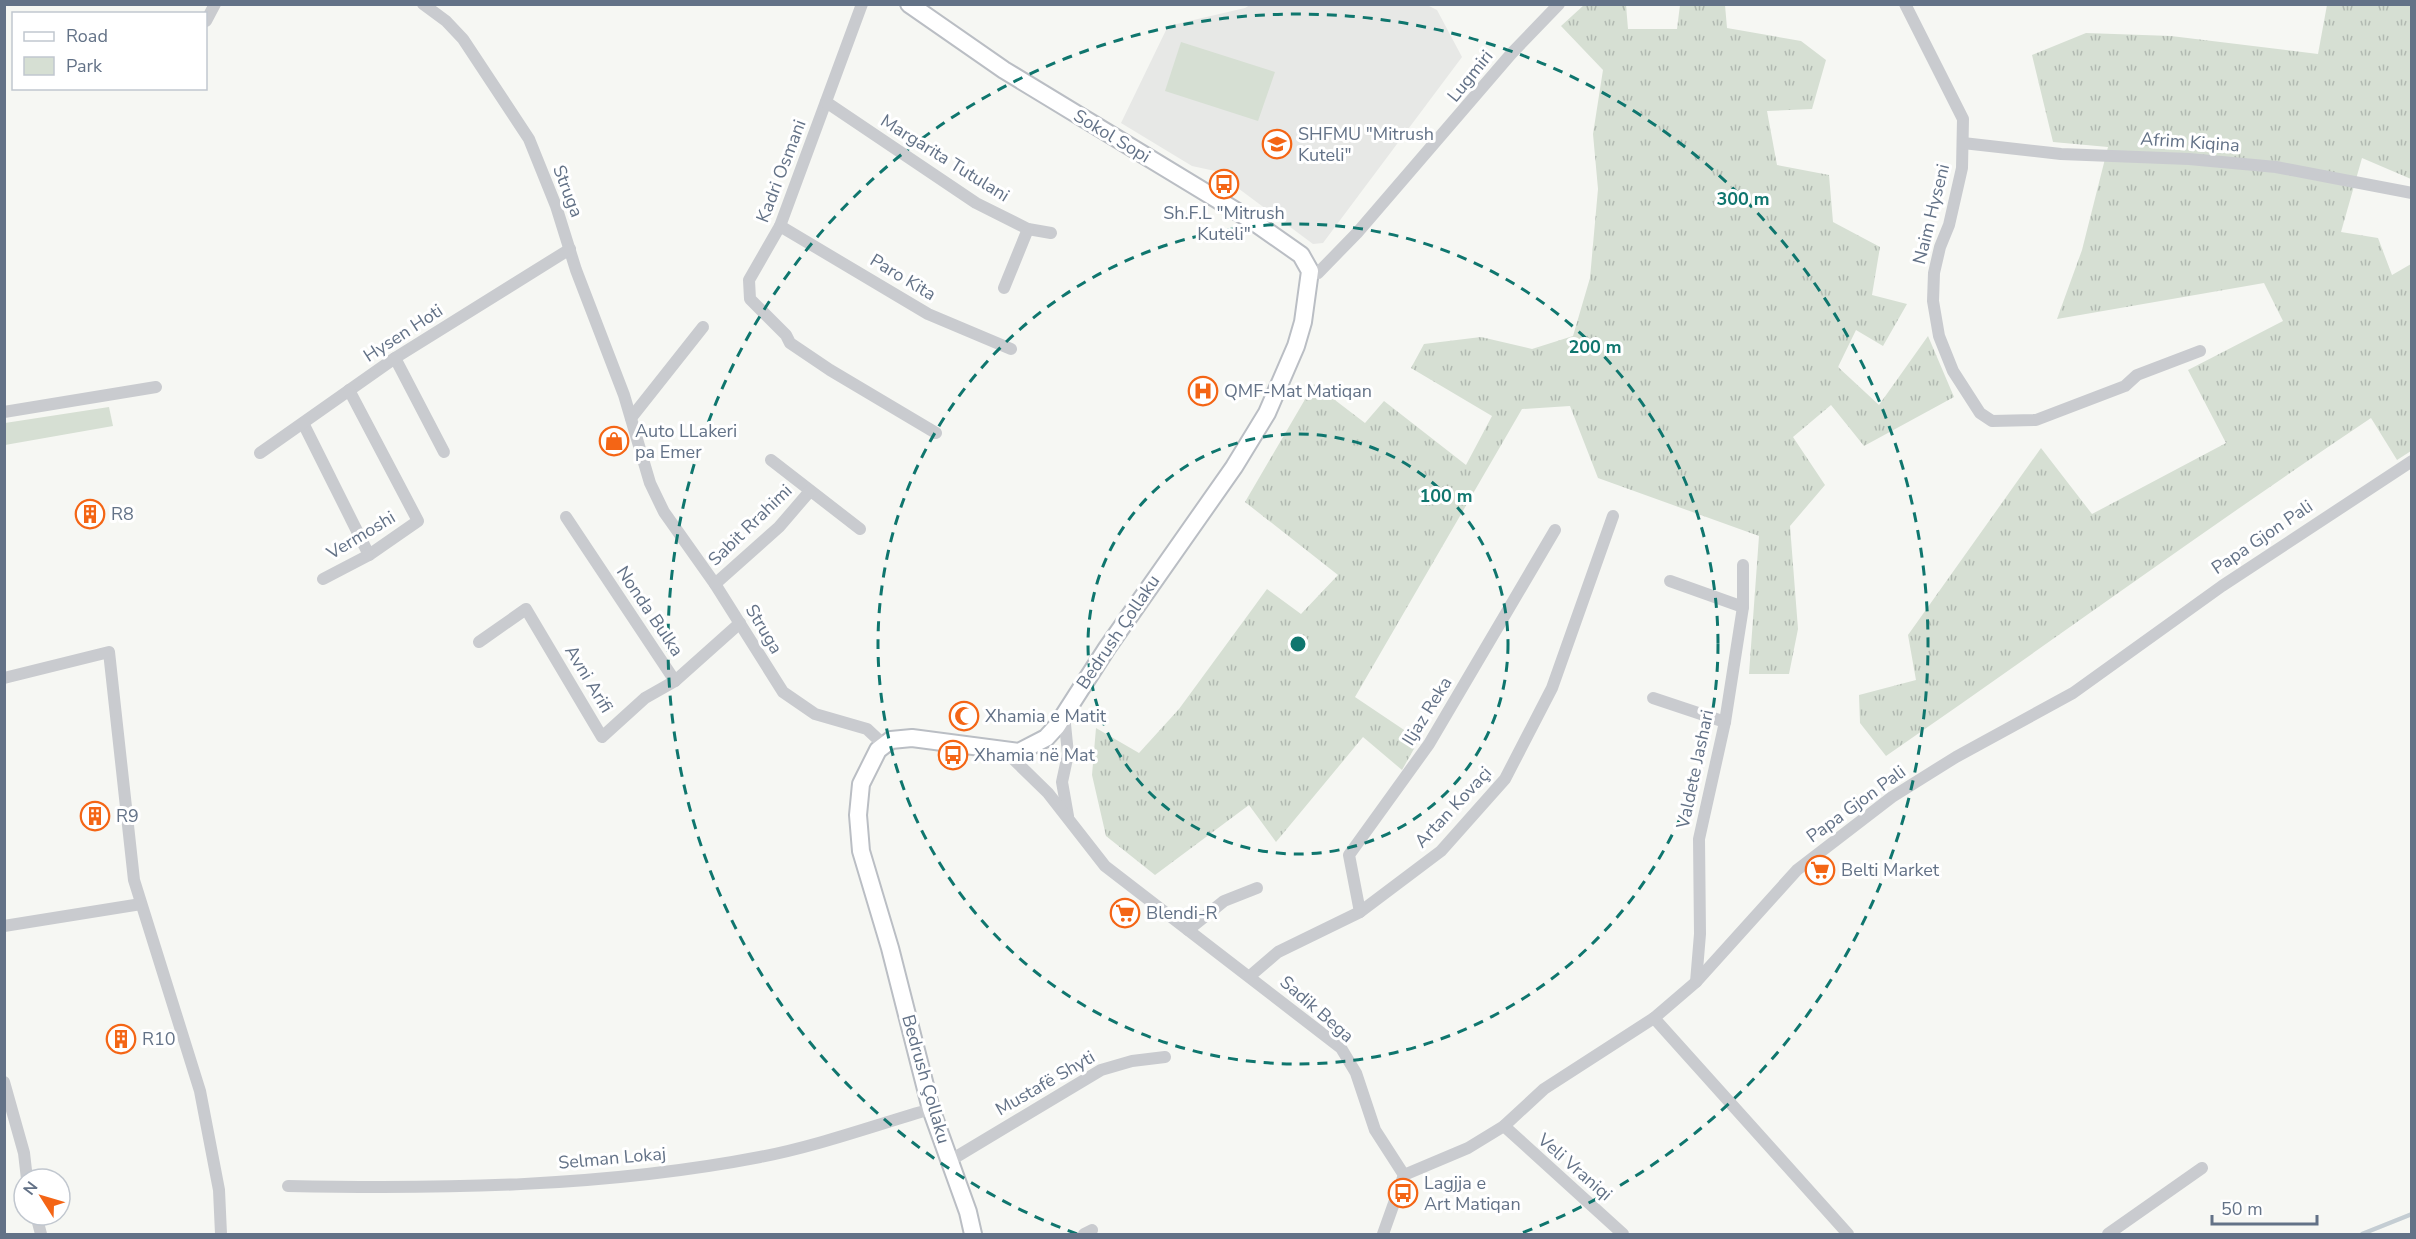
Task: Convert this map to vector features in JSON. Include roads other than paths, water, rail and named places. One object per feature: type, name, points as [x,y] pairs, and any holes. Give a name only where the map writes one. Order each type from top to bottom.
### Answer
[{"type":"street","points":[[207,19],[215,4]]},
{"type":"street","name":"Struga","points":[[423,4],[446,21],[463,39],[529,139],[556,206],[631,418],[650,483],[664,512],[715,584],[777,684],[794,701],[815,714],[867,729],[883,744]]},
{"type":"street","name":"Kadri Osmani","points":[[862,4],[780,226],[749,280],[750,299],[786,335],[790,343],[830,370],[936,433]]},
{"type":"street","name":"Sokol Sopi","points":[[909,4],[1004,70],[1251,220],[1301,255],[1310,271]]},
{"type":"street","name":"Lugmiri","points":[[1310,271],[1318,273],[1357,233],[1511,54],[1559,4]]},
{"type":"street","name":"Naim Hyseni","points":[[1905,4],[1958,105],[1963,119],[1964,143],[1956,196],[1934,273],[1933,301],[1939,336],[1953,371],[1980,413],[1992,421],[2036,420],[2125,386],[2138,375],[2200,351]]},
{"type":"street","name":"Margarita Tutulani","points":[[826,102],[976,202],[1028,228],[1051,233]]},
{"type":"street","name":"Afrim Kiqina","points":[[1964,143],[2061,154],[2189,159],[2276,167],[2412,193]]},
{"type":"street","name":"Paro Kita","points":[[780,226],[928,314],[1011,349]]},
{"type":"street","points":[[1004,288],[1028,228]]},
{"type":"street","name":"Hysen Hoti","points":[[260,453],[395,358],[570,249]]},
{"type":"street","name":"Bedrush Çollaku","points":[[973,1234],[951,1160],[932,1109],[859,841],[858,794],[869,765],[883,744],[900,738],[1019,752],[1046,738],[1234,467],[1267,413],[1301,330],[1310,271]]},
{"type":"street","points":[[631,418],[703,327]]},
{"type":"street","points":[[395,358],[444,452]]},
{"type":"street","points":[[4,412],[156,387]]},
{"type":"street","name":"Vermoshi","points":[[323,579],[369,555],[418,521],[349,390]]},
{"type":"street","points":[[303,423],[369,555]]},
{"type":"street","name":"Sabit Rrahimi","points":[[771,460],[860,529]]},
{"type":"street","name":"Papa Gjon Pali","points":[[1404,1175],[1468,1148],[1504,1126],[1544,1089],[1654,1018],[1696,982],[1797,870],[1892,797],[1956,757],[2073,693],[2222,586],[2412,461]]},
{"type":"street","name":"Sabit Rrahimi","points":[[715,584],[779,527],[810,491]]},
{"type":"street","name":"Artan Kovaçi","points":[[1250,976],[1278,952],[1360,912],[1441,851],[1505,779],[1552,688],[1613,516]]},
{"type":"street","name":"Nonda Bulka","points":[[566,517],[675,681],[740,623]]},
{"type":"street","name":"Iljaz Reka","points":[[1360,912],[1349,855],[1429,744],[1556,530]]},
{"type":"street","name":"Valdete Jashari","points":[[1696,982],[1700,934],[1697,890],[1699,839],[1725,722],[1743,607],[1743,565]]},
{"type":"street","points":[[1671,581],[1743,607]]},
{"type":"street","name":"Avni Arifi","points":[[479,642],[526,609],[602,737],[645,698],[675,681]]},
{"type":"street","points":[[4,678],[109,652],[129,849],[141,904],[200,1091],[219,1190],[221,1234]]},
{"type":"street","points":[[1653,698],[1725,722]]},
{"type":"street","name":"Sadik Bega","points":[[1064,714],[1068,754],[1062,782],[1068,818]]},
{"type":"street","name":"Sadik Bega","points":[[1005,751],[1031,775],[1105,866],[1341,1048],[1356,1073],[1375,1130],[1404,1175]]},
{"type":"street","points":[[1188,930],[1224,901],[1257,888]]},
{"type":"street","points":[[4,926],[141,904]]},
{"type":"street","points":[[1654,1018],[1848,1234]]},
{"type":"street","name":"Mustafë Shyti","points":[[951,1160],[1101,1070],[1132,1061],[1165,1057]]},
{"type":"street","points":[[4,1082],[24,1153],[26,1167]]},
{"type":"street","name":"Selman Lokaj","points":[[288,1186],[396,1188],[598,1179],[679,1171],[763,1156],[932,1109]]},
{"type":"street","name":"Veli Vraniqi","points":[[1504,1126],[1623,1234]]},
{"type":"street","points":[[2109,1234],[2202,1167]]},
{"type":"street","points":[[1383,1234],[1404,1175]]},
{"type":"waterway","points":[[2362,1234],[2412,1214]]},
{"type":"place","name":"SHFMU \"Mitrush Kuteli\"","points":[[1277,144]]},
{"type":"place","name":"Sh.F.L \"Mitrush Kuteli\"","points":[[1224,184]]},
{"type":"place","name":"QMF-Mat Matiqan","points":[[1203,391]]},
{"type":"place","name":"Auto LLakeri pa Emer","points":[[614,441]]},
{"type":"place","name":"R8","points":[[90,514]]},
{"type":"place","name":"Xhamia e Matit","points":[[964,716]]},
{"type":"place","name":"Xhamia në Mat","points":[[953,755]]},
{"type":"place","name":"R9","points":[[95,816]]},
{"type":"place","name":"Belti Market","points":[[1820,870]]},
{"type":"place","name":"Blendi-R","points":[[1125,913]]},
{"type":"place","name":"R10","points":[[121,1039]]},
{"type":"place","name":"Lagjja e Art Matiqan","points":[[1403,1193]]}]
